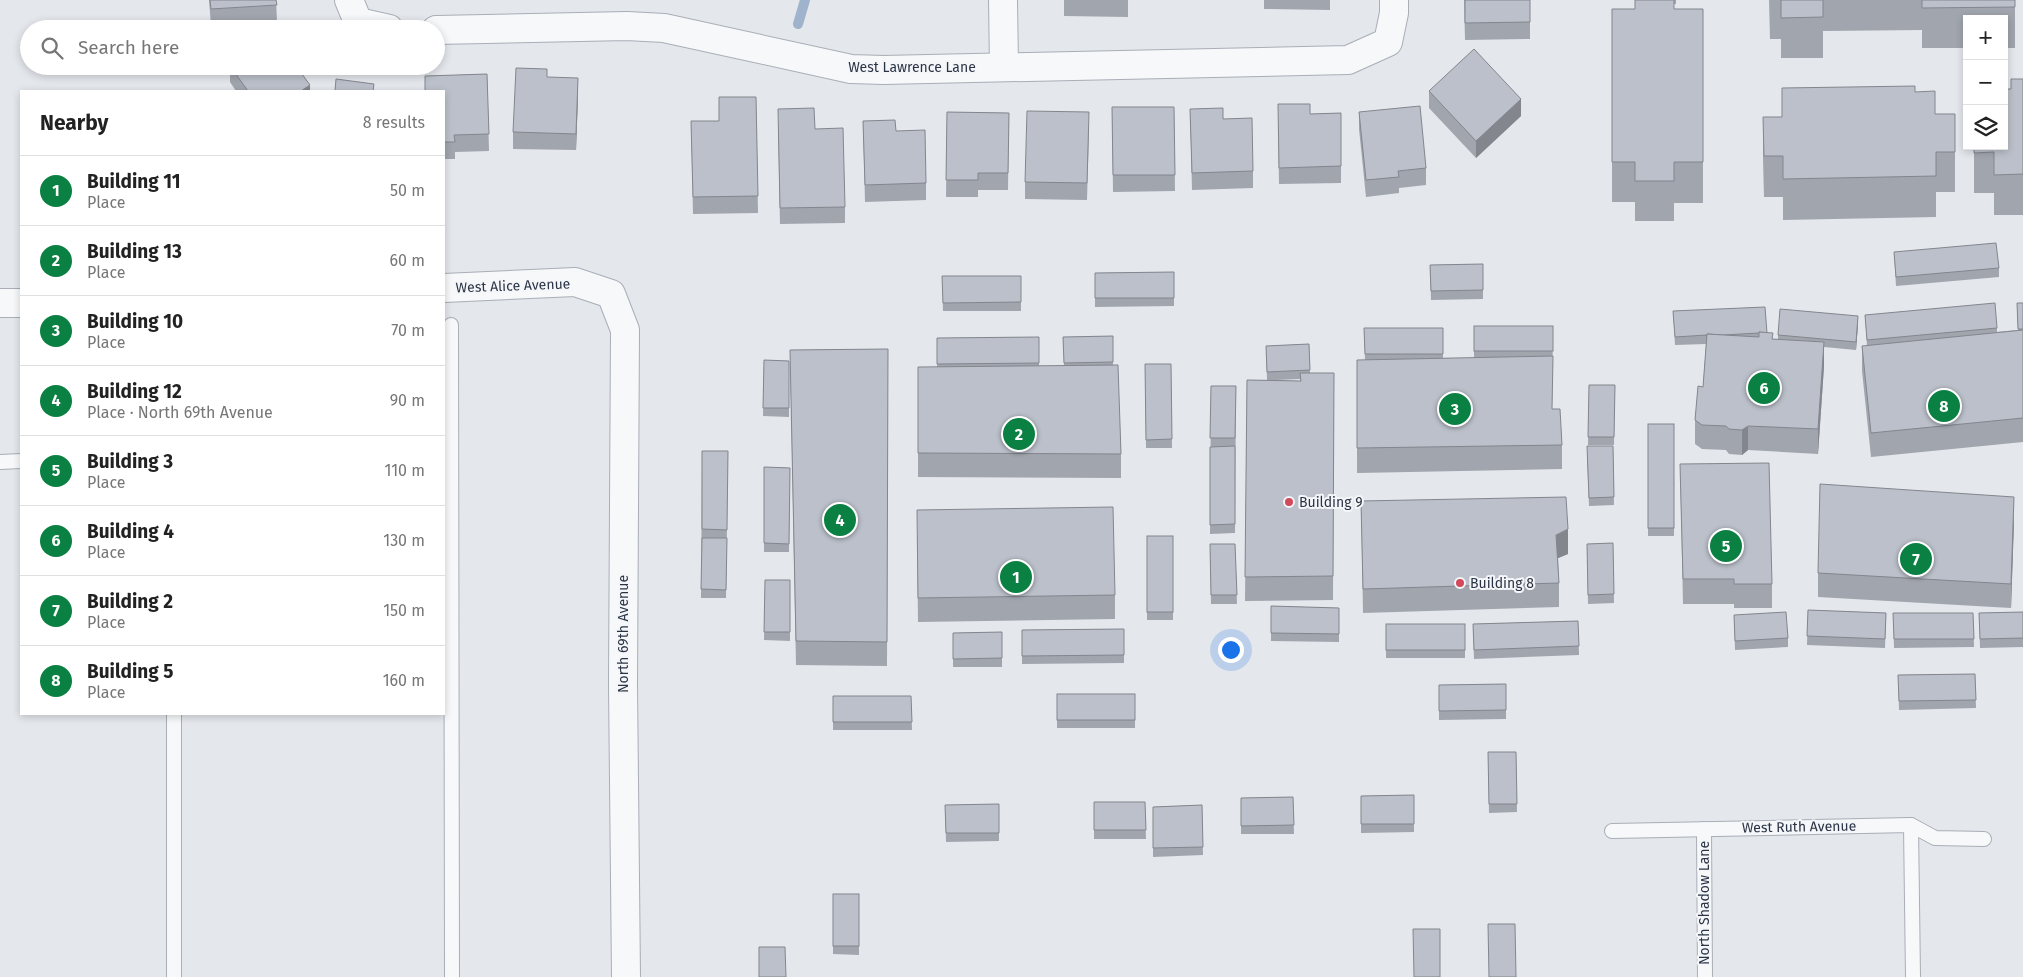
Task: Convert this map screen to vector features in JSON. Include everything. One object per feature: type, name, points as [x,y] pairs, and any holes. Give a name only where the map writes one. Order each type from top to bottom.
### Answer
[{"type":"street","points":[[1003,0],[1004,67]]},
{"type":"street","name":"West Lawrence Lane","points":[[445,30],[628,26],[664,28],[851,69],[1348,60],[1388,42],[1394,13],[1394,0]]},
{"type":"street","points":[[353,11],[371,20]]},
{"type":"street","name":"West Alice Avenue","points":[[445,288],[575,282],[611,294]]},
{"type":"street","name":"North 69th Avenue","points":[[611,294],[625,330],[623,684],[626,977]]},
{"type":"street","points":[[0,303],[20,303]]},
{"type":"lane","points":[[451,325],[448,456],[452,977]]},
{"type":"lane","points":[[0,462],[20,462]]},
{"type":"lane","points":[[174,715],[174,977]]},
{"type":"lane","points":[[1911,825],[1913,977]]},
{"type":"lane","name":"West Ruth Avenue","points":[[1612,831],[1911,825],[1935,838],[1984,838]]},
{"type":"lane","name":"North Shadow Lane","points":[[1704,829],[1705,977]]},
{"type":"building","points":[[210,0],[276,0],[277,5],[211,9]]},
{"type":"building","points":[[1465,0],[1530,0],[1530,22],[1465,23]]},
{"type":"building","points":[[1635,0],[1674,0],[1674,9],[1703,9],[1703,162],[1674,162],[1674,181],[1635,181],[1635,162],[1612,162],[1612,9],[1635,9]]},
{"type":"building","points":[[1781,0],[1823,0],[1823,17],[1781,18]]},
{"type":"building","points":[[1922,0],[2015,0],[2015,7],[1922,8]]},
{"type":"building","points":[[1474,49],[1521,99],[1476,141],[1429,91]]},
{"type":"building","points":[[516,68],[547,69],[547,77],[578,78],[576,134],[513,132]]},
{"type":"building","points":[[487,74],[489,134],[454,135],[455,142],[445,142],[445,90],[425,90],[425,76]]},
{"type":"building","points":[[236,75],[303,75],[310,85],[302,90],[247,90]]},
{"type":"building","points":[[336,79],[374,84],[373,90],[335,90]]},
{"type":"building","points":[[2011,79],[2023,79],[2023,174],[1994,175],[1994,152],[1974,153],[1974,150],[2008,150],[2008,89],[2011,89]]},
{"type":"building","points":[[1915,86],[1915,92],[1935,91],[1935,114],[1955,114],[1955,152],[1936,152],[1936,176],[1783,179],[1783,156],[1764,156],[1763,117],[1782,117],[1782,88]]},
{"type":"building","points":[[719,97],[756,97],[758,196],[693,197],[691,121],[719,121]]},
{"type":"building","points":[[1278,104],[1310,104],[1310,114],[1341,113],[1341,166],[1279,168]]},
{"type":"building","points":[[1420,106],[1426,168],[1398,171],[1399,177],[1366,180],[1359,112]]},
{"type":"building","points":[[1112,107],[1174,107],[1175,175],[1113,175]]},
{"type":"building","points":[[814,108],[815,129],[843,128],[845,207],[780,208],[778,109]]},
{"type":"building","points":[[1223,108],[1223,119],[1252,118],[1253,171],[1192,173],[1190,109]]},
{"type":"building","points":[[1027,111],[1089,112],[1087,183],[1025,182]]},
{"type":"building","points":[[947,112],[1009,113],[1008,173],[978,173],[978,180],[946,180]]},
{"type":"building","points":[[895,120],[896,131],[925,130],[926,183],[865,185],[863,121]]},
{"type":"building","points":[[1996,243],[1999,268],[1896,277],[1894,252]]},
{"type":"building","points":[[1483,264],[1483,290],[1431,291],[1430,265]]},
{"type":"building","points":[[1174,272],[1174,298],[1095,298],[1095,273]]},
{"type":"building","points":[[942,276],[1021,276],[1021,302],[943,303]]},
{"type":"building","points":[[1995,303],[1997,328],[1867,340],[1865,315]]},
{"type":"building","points":[[2017,303],[2023,303],[2023,329],[2018,329]]},
{"type":"building","points":[[1765,307],[1767,333],[1707,334],[1675,337],[1673,311]]},
{"type":"building","points":[[1780,309],[1858,316],[1856,342],[1778,335]]},
{"type":"building","points":[[1474,326],[1553,326],[1553,351],[1474,351]]},
{"type":"building","points":[[1364,328],[1443,328],[1443,354],[1365,354]]},
{"type":"building","points":[[2023,330],[2023,418],[1871,433],[1862,346]]},
{"type":"building","points":[[1759,332],[1773,333],[1772,339],[1824,342],[1818,429],[1748,426],[1742,430],[1729,429],[1726,426],[1702,425],[1695,420],[1698,386],[1703,387],[1707,334],[1759,337]]},
{"type":"building","points":[[1113,336],[1113,362],[1064,363],[1063,337]]},
{"type":"building","points":[[1039,337],[1039,363],[937,364],[937,338]]},
{"type":"building","points":[[1309,344],[1310,370],[1267,372],[1266,346]]},
{"type":"building","points":[[888,349],[887,642],[796,641],[790,350]]},
{"type":"building","points":[[1553,356],[1552,409],[1560,409],[1562,445],[1357,448],[1357,360]]},
{"type":"building","points":[[764,360],[789,361],[789,408],[763,408]]},
{"type":"building","points":[[1145,364],[1171,364],[1172,439],[1146,440]]},
{"type":"building","points":[[1118,365],[1121,454],[918,453],[918,367]]},
{"type":"building","name":"Building 9","points":[[1300,373],[1334,373],[1333,576],[1245,577],[1247,380],[1301,381]]},
{"type":"building","points":[[1589,385],[1615,385],[1614,437],[1588,437]]},
{"type":"building","points":[[1211,386],[1236,386],[1235,438],[1210,438]]},
{"type":"building","points":[[1648,424],[1674,424],[1674,528],[1648,528]]},
{"type":"building","points":[[1235,446],[1235,524],[1210,525],[1210,447]]},
{"type":"building","points":[[1587,446],[1613,446],[1614,497],[1589,498]]},
{"type":"building","points":[[702,451],[728,451],[727,530],[702,529]]},
{"type":"building","points":[[1769,463],[1772,584],[1734,584],[1734,579],[1683,579],[1680,464]]},
{"type":"building","points":[[764,467],[790,468],[789,544],[764,543]]},
{"type":"building","points":[[1820,484],[2014,497],[2011,584],[1818,573]]},
{"type":"building","name":"Building 8","points":[[1566,497],[1568,529],[1556,535],[1559,583],[1363,589],[1361,501]]},
{"type":"building","points":[[1113,507],[1115,595],[918,598],[917,510]]},
{"type":"building","points":[[1147,536],[1173,536],[1173,612],[1147,612]]},
{"type":"building","points":[[702,538],[727,538],[726,590],[701,589]]},
{"type":"building","points":[[1613,543],[1614,594],[1588,595],[1587,544]]},
{"type":"building","points":[[1210,544],[1235,544],[1237,595],[1211,595]]},
{"type":"building","points":[[765,580],[790,580],[790,632],[764,632]]},
{"type":"building","points":[[1271,606],[1339,608],[1339,634],[1271,633]]},
{"type":"building","points":[[1808,610],[1886,613],[1885,639],[1807,636]]},
{"type":"building","points":[[1786,612],[1788,638],[1735,641],[1734,615]]},
{"type":"building","points":[[2023,612],[2023,638],[1980,639],[1979,613]]},
{"type":"building","points":[[1893,613],[1973,613],[1974,639],[1894,639]]},
{"type":"building","points":[[1578,621],[1579,646],[1474,650],[1473,624]]},
{"type":"building","points":[[1386,624],[1465,624],[1465,650],[1386,650]]},
{"type":"building","points":[[1124,629],[1124,655],[1022,656],[1022,630]]},
{"type":"building","points":[[1002,632],[1002,658],[953,659],[953,633]]},
{"type":"building","points":[[1975,674],[1976,700],[1899,701],[1898,675]]},
{"type":"building","points":[[1506,684],[1506,710],[1439,711],[1439,685]]},
{"type":"building","points":[[1057,694],[1135,694],[1135,720],[1057,720]]},
{"type":"building","points":[[833,696],[911,696],[912,722],[833,722]]},
{"type":"building","points":[[1488,752],[1516,752],[1517,804],[1489,804]]},
{"type":"building","points":[[1414,795],[1414,824],[1361,824],[1361,796]]},
{"type":"building","points":[[1293,797],[1294,825],[1241,826],[1241,798]]},
{"type":"building","points":[[1094,802],[1145,802],[1146,830],[1094,830]]},
{"type":"building","points":[[999,804],[999,833],[946,833],[945,805]]},
{"type":"building","points":[[1202,805],[1203,847],[1153,848],[1153,807]]},
{"type":"building","points":[[833,894],[859,894],[859,946],[833,946]]},
{"type":"building","points":[[1488,924],[1515,924],[1516,977],[1489,977]]},
{"type":"building","points":[[1413,929],[1440,929],[1440,977],[1414,977]]},
{"type":"building","points":[[759,947],[785,947],[786,977],[759,977]]},
{"type":"waterway","points":[[798,24],[805,0]]},
{"type":"place","name":"Building 4","points":[[1764,388]]},
{"type":"place","name":"Building 5","points":[[1944,406]]},
{"type":"place","name":"Building 10","points":[[1455,409]]},
{"type":"place","name":"Building 13","points":[[1019,434]]},
{"type":"place","name":"Building 9","points":[[1289,502]]},
{"type":"place","name":"Building 12","points":[[840,520]]},
{"type":"place","name":"Building 3","points":[[1726,546]]},
{"type":"place","name":"Building 2","points":[[1916,559]]},
{"type":"place","name":"Building 11","points":[[1016,577]]},
{"type":"place","name":"Building 8","points":[[1460,583]]}]
